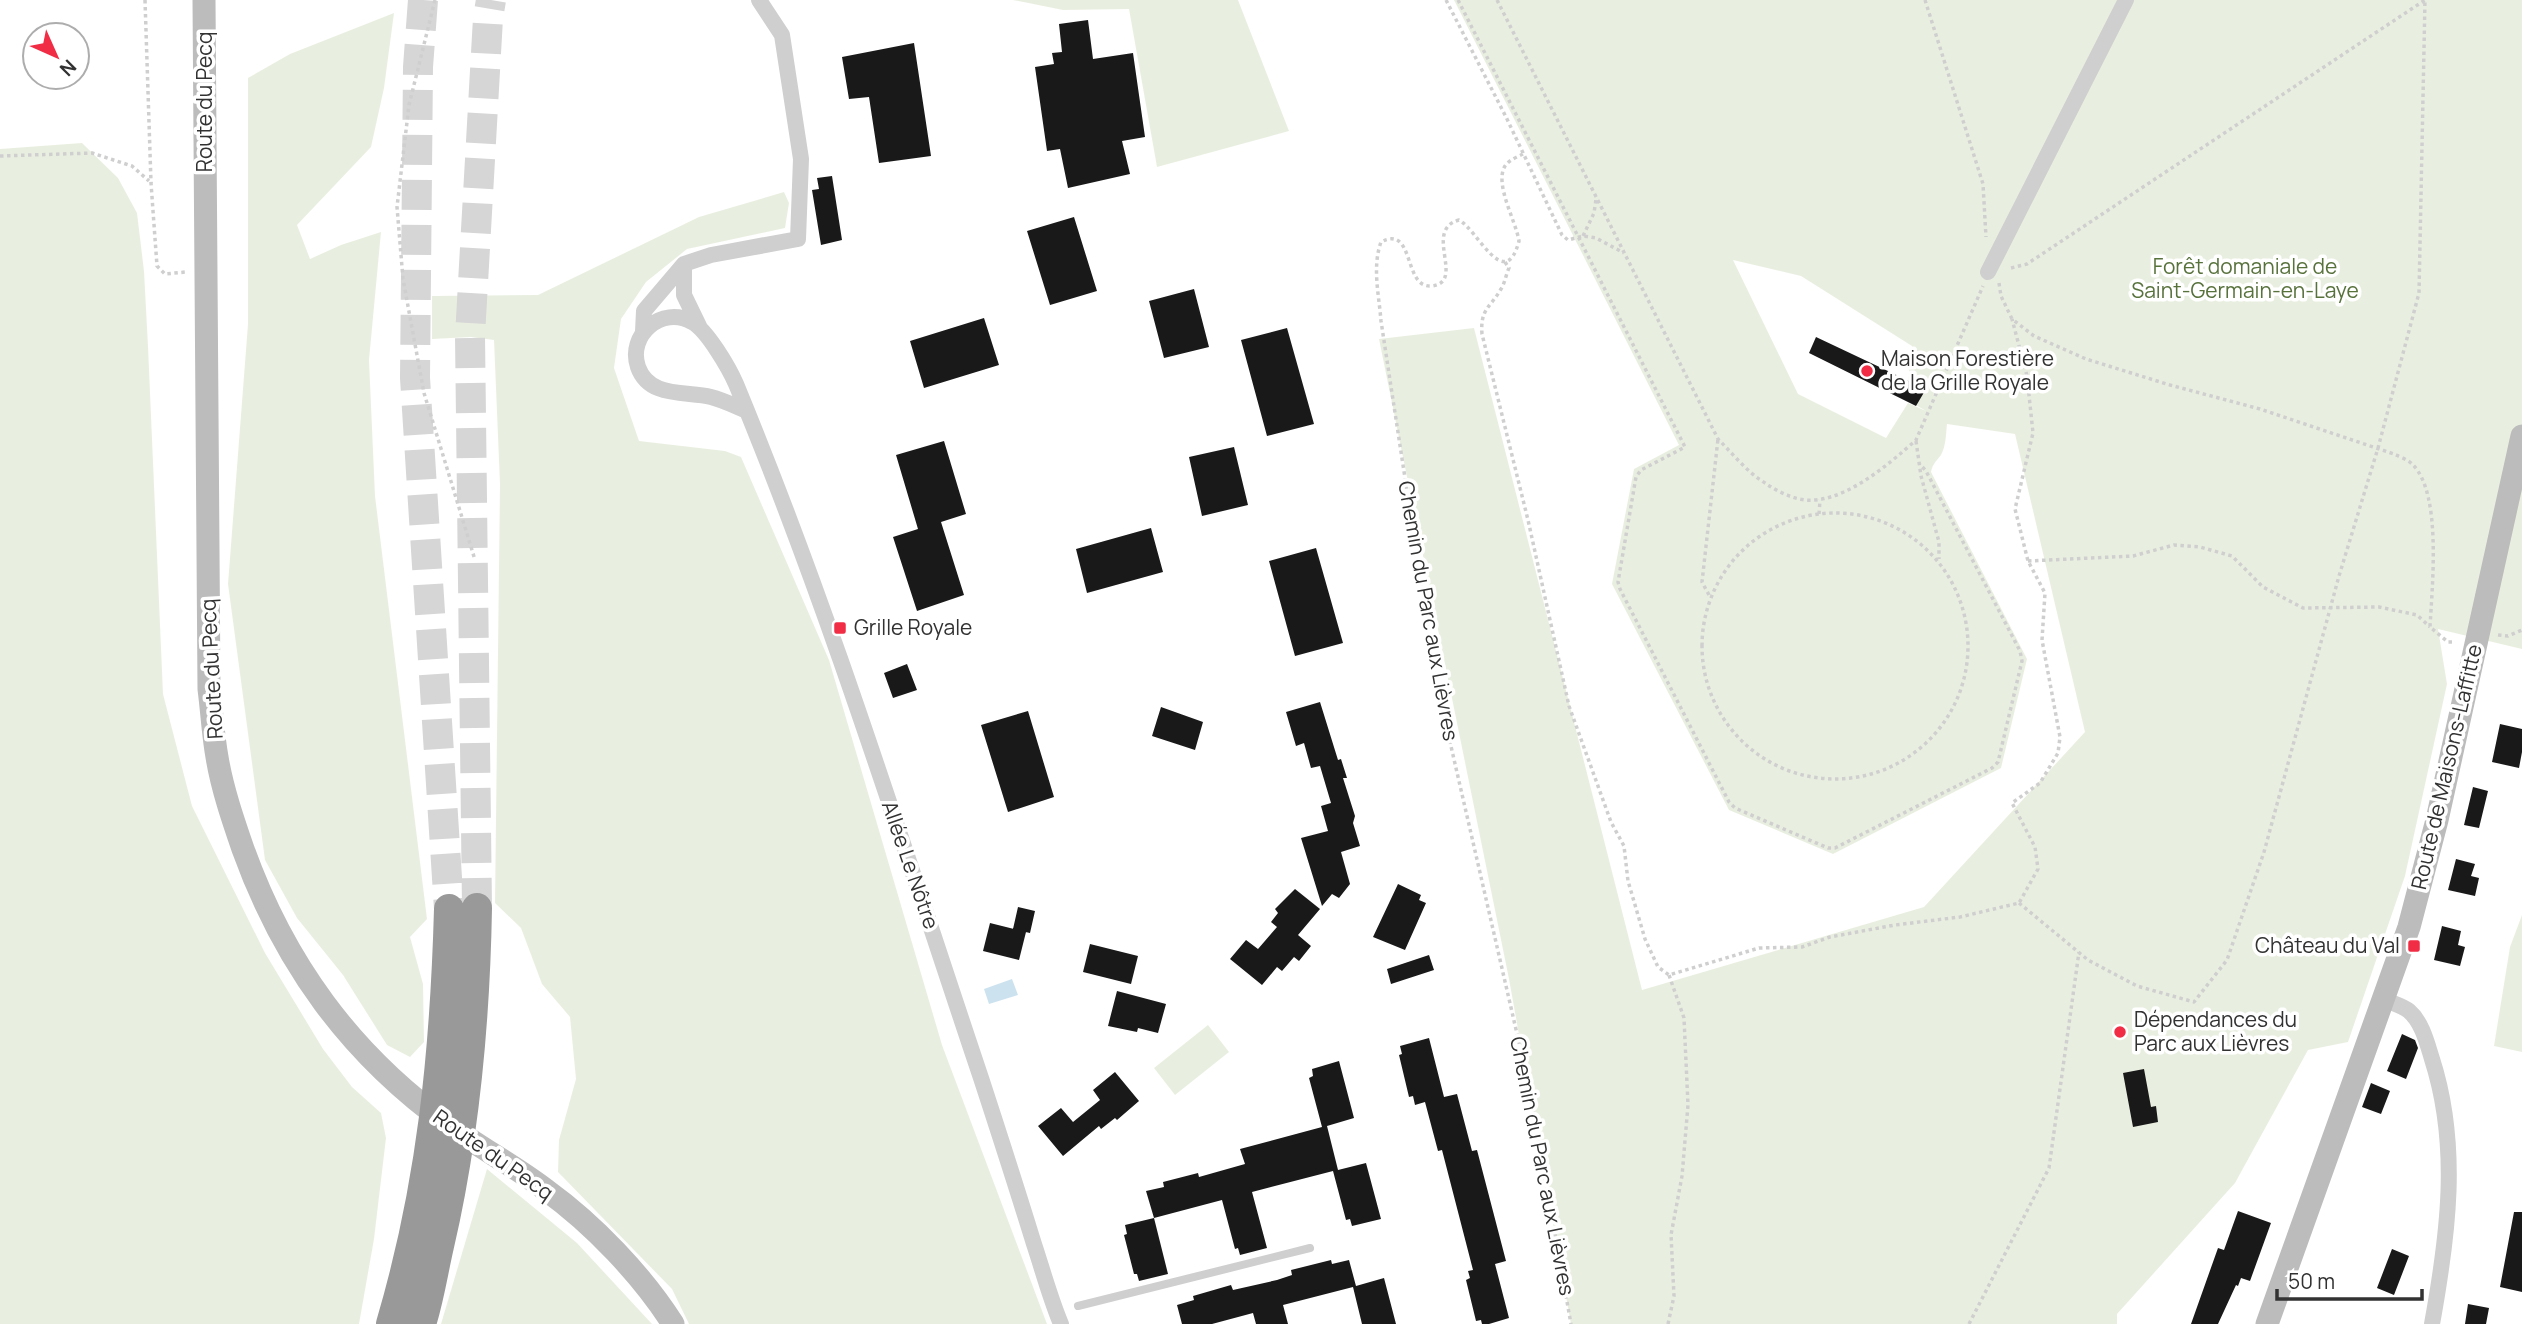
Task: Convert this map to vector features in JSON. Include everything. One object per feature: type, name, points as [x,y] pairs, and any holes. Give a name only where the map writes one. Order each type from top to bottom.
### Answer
[{"type":"highway","points":[[421,1324],[450,1199],[462,1131],[463,908]]},
{"type":"highway","points":[[391,1324],[423,1197],[444,1046],[461,984]]},
{"type":"main road","name":"Route du Pecq","points":[[204,0],[209,689],[217,759],[233,821],[256,885],[291,954],[320,1000],[355,1044],[449,1126],[547,1190],[594,1230],[633,1273],[673,1324]]},
{"type":"main road","name":"Route de Maisons-Laffitte","points":[[2267,1324],[2409,927],[2437,820],[2522,436]]},
{"type":"street","points":[[643,332],[644,311],[684,264],[711,255],[798,239],[801,159],[782,35],[760,0]]},
{"type":"street","points":[[1993,271],[2126,0]]},
{"type":"street","name":"Allée Le Nôtre","points":[[684,264],[684,295],[701,328],[731,372],[764,450],[847,679],[1061,1324]]},
{"type":"street","points":[[701,328],[682,318],[671,317],[651,324],[638,343],[638,368],[654,387],[711,397],[747,411]]},
{"type":"street","points":[[2385,1000],[2410,1011],[2424,1033],[2438,1077],[2446,1115],[2449,1153],[2448,1201],[2441,1273],[2432,1324]]},
{"type":"lane","points":[[1077,1306],[1310,1248]]},
{"type":"path","points":[[145,0],[151,183],[157,266],[165,274],[206,271]]},
{"type":"path","points":[[435,0],[409,105],[397,207],[403,279],[424,393],[475,560]]},
{"type":"path","points":[[1446,0],[1562,235],[1568,240],[1581,237],[1596,239],[1625,254]]},
{"type":"path","points":[[1458,0],[1581,237],[1685,447],[1641,470],[1636,477],[1618,582],[1620,589],[1729,802],[1735,808],[1828,848],[1835,848],[1992,768],[1998,762],[2019,674],[2022,661],[2020,651],[1926,471],[1919,463]]},
{"type":"path","points":[[1497,0],[1718,439],[1764,482],[1785,494],[1801,500],[1820,500],[1856,486],[1916,440],[1993,271]]},
{"type":"path","points":[[1669,975],[1759,948],[1802,947],[1830,937],[1895,925],[1959,918],[2019,903],[2038,869],[2035,847],[2012,803],[2040,783],[2058,753],[2060,737],[2042,640],[2045,593],[2028,561],[2015,509],[2033,433],[2027,376],[2012,319],[1993,271],[1983,184],[1924,0]]},
{"type":"path","points":[[2008,268],[2027,264],[2425,0]]},
{"type":"path","points":[[2019,903],[2088,960],[2137,986],[2194,1002],[2227,960],[2263,852],[2378,448],[2418,293],[2425,0]]},
{"type":"path","points":[[0,156],[92,153],[132,166],[151,183]]},
{"type":"path","points":[[1523,154],[1510,160],[1504,167],[1501,179],[1519,242],[1510,261],[1505,262],[1508,268],[1502,289],[1486,307],[1481,320],[1482,334],[1528,520],[1569,706],[1611,822],[1624,846],[1628,881],[1645,939],[1658,967],[1669,975],[1684,1018],[1688,1105],[1682,1176],[1671,1235],[1674,1296],[1668,1324]]},
{"type":"path","points":[[1581,237],[1594,213],[1597,198]]},
{"type":"path","name":"Chemin du Parc aux Lièvres","points":[[1505,262],[1490,256],[1473,231],[1459,220],[1451,222],[1444,229],[1447,268],[1439,283],[1432,286],[1423,285],[1418,280],[1402,244],[1396,239],[1387,238],[1381,242],[1376,270],[1381,321],[1436,681],[1526,1073],[1571,1324]]},
{"type":"path","points":[[2012,319],[2034,336],[2086,359],[2260,409],[2378,448],[2413,464],[2426,486],[2430,500],[2433,552],[2430,627]]},
{"type":"path","points":[[1710,596],[1702,582],[1718,439]]},
{"type":"path","points":[[1916,440],[1919,463],[1939,542],[1939,559]]},
{"type":"path","points":[[1819,514],[1820,500]]},
{"type":"path","points":[[1819,514],[1849,514],[1873,519],[1899,530],[1939,559],[1954,585],[1968,634],[1964,683],[1955,706],[1922,750],[1899,764],[1870,776],[1817,777],[1792,771],[1762,757],[1738,739],[1717,712],[1705,680],[1700,646],[1702,621],[1710,596],[1727,569],[1753,542],[1786,523],[1819,514]]},
{"type":"path","points":[[2028,561],[2133,556],[2174,545],[2200,547],[2232,556],[2263,587],[2303,608],[2379,607],[2403,611],[2417,615],[2448,642],[2477,642]]},
{"type":"path","points":[[1969,1324],[2049,1168],[2080,953]]},
{"type":"green space","points":[[1013,0],[1238,0],[1289,131],[1157,167],[1129,9],[1063,10]]},
{"type":"green space","name":"Forêt domaniale de Saint-Germain-en-Laye","points":[[1454,0],[2522,0],[2522,649],[2438,629],[2447,684],[2405,876],[2348,1042],[2308,1050],[2235,1183],[2117,1314],[2117,1324],[1571,1324],[1509,979],[1379,339],[1474,328],[1642,990],[1924,907],[2085,732],[2015,434],[1947,424],[1944,448],[1931,472],[2027,659],[2001,768],[1833,854],[1729,810],[1612,584],[1634,469],[1679,445]],"holes":[[[1733,260],[1801,276],[1912,346],[1906,399],[1926,411],[1908,403],[1886,438],[1798,394]]]},
{"type":"green space","points":[[394,13],[384,88],[371,147],[297,225],[310,259],[381,232],[369,360],[375,496],[427,919],[410,937],[423,984],[424,1042],[410,1057],[387,1045],[343,975],[297,918],[265,860],[228,584],[248,324],[248,78],[290,54]]},
{"type":"green space","points":[[82,143],[118,178],[137,213],[144,271],[163,694],[192,806],[265,953],[323,1049],[352,1087],[381,1113],[386,1138],[374,1239],[359,1324],[0,1324],[0,149]]},
{"type":"green space","points":[[784,192],[789,203],[785,228],[687,249],[646,282],[621,319],[614,368],[639,441],[725,451],[741,457],[829,660],[942,1045],[1047,1324],[689,1324],[672,1289],[558,1172],[559,1140],[576,1079],[570,1017],[542,984],[521,928],[495,903],[500,484],[494,340],[471,337],[432,339],[432,296],[538,295],[699,217]]},
{"type":"green space","points":[[2522,915],[2522,1052],[2494,1046],[2510,947]]},
{"type":"green space","points":[[1208,1025],[1229,1052],[1175,1095],[1154,1068]]},
{"type":"green space","points":[[487,1169],[577,1243],[652,1324],[441,1324]]},
{"type":"water","points":[[1012,979],[1018,995],[989,1004],[984,989]]},
{"type":"building","points":[[1088,20],[1093,59],[1133,53],[1145,137],[1122,141],[1130,174],[1068,188],[1060,149],[1047,151],[1035,67],[1054,64],[1052,53],[1062,52],[1059,24]]},
{"type":"building","points":[[914,43],[931,156],[879,163],[869,97],[849,99],[842,57]]},
{"type":"building","points":[[832,176],[842,240],[821,245],[812,190],[819,189],[817,178]]},
{"type":"building","points":[[1074,217],[1097,291],[1050,305],[1027,231]]},
{"type":"building","points":[[1194,289],[1209,347],[1164,358],[1149,301]]},
{"type":"building","points":[[984,318],[999,365],[924,388],[910,341]]},
{"type":"building","points":[[1287,328],[1314,424],[1267,436],[1241,340]]},
{"type":"building","name":"Maison Forestière de la Grille Royale","points":[[1816,337],[1926,389],[1916,406],[1809,353]]},
{"type":"building","points":[[944,441],[966,514],[941,522],[964,595],[917,611],[893,537],[918,529],[896,455]]},
{"type":"building","points":[[1234,447],[1248,505],[1202,516],[1189,457]]},
{"type":"building","points":[[1151,528],[1163,572],[1087,593],[1076,549]]},
{"type":"building","points":[[1316,548],[1343,643],[1295,656],[1269,561]]},
{"type":"building","points":[[907,664],[917,690],[893,698],[884,673]]},
{"type":"building","points":[[1320,702],[1338,760],[1341,759],[1347,778],[1343,778],[1355,816],[1353,823],[1360,846],[1341,852],[1350,884],[1339,898],[1332,894],[1322,906],[1301,838],[1328,831],[1321,806],[1331,803],[1320,766],[1311,768],[1304,743],[1296,746],[1286,712]]},
{"type":"building","points":[[1161,707],[1203,722],[1195,750],[1152,736]]},
{"type":"building","points":[[1028,711],[1054,797],[1008,812],[981,725]]},
{"type":"building","points":[[2500,724],[2522,729],[2519,768],[2492,762]]},
{"type":"building","points":[[2473,787],[2488,791],[2479,828],[2464,825]]},
{"type":"building","points":[[2456,859],[2475,864],[2471,876],[2479,878],[2475,896],[2448,890]]},
{"type":"building","points":[[1398,884],[1421,895],[1419,900],[1426,903],[1405,950],[1373,937]]},
{"type":"building","points":[[1295,889],[1320,909],[1298,935],[1311,946],[1299,961],[1294,957],[1282,971],[1277,967],[1262,985],[1230,959],[1246,940],[1258,949],[1277,927],[1271,922],[1278,913],[1275,909]]},
{"type":"building","points":[[1018,907],[1035,911],[1030,933],[1013,929]]},
{"type":"building","points":[[990,923],[1026,932],[1019,960],[983,951]]},
{"type":"building","points":[[2442,926],[2461,931],[2458,945],[2465,947],[2460,966],[2434,960]]},
{"type":"building","points":[[1090,944],[1138,956],[1131,984],[1083,972]]},
{"type":"building","points":[[1429,955],[1434,970],[1391,984],[1387,969]]},
{"type":"building","points":[[1117,991],[1166,1004],[1158,1033],[1138,1028],[1137,1032],[1108,1026]]},
{"type":"building","points":[[2402,1034],[2415,1040],[2418,1048],[2406,1079],[2387,1071]]},
{"type":"building","points":[[1429,1038],[1444,1097],[1457,1094],[1472,1151],[1477,1150],[1506,1261],[1495,1264],[1509,1318],[1489,1324],[1476,1321],[1466,1280],[1470,1278],[1468,1271],[1473,1270],[1442,1150],[1438,1151],[1425,1102],[1415,1105],[1413,1096],[1409,1097],[1399,1055],[1402,1054],[1400,1046]]},
{"type":"building","points":[[1339,1061],[1354,1118],[1327,1126],[1338,1170],[1366,1163],[1381,1219],[1352,1226],[1350,1219],[1346,1220],[1333,1171],[1252,1192],[1267,1248],[1240,1255],[1238,1248],[1235,1249],[1222,1200],[1154,1218],[1146,1191],[1164,1187],[1163,1182],[1198,1173],[1199,1177],[1245,1164],[1240,1149],[1322,1127],[1309,1078],[1313,1076],[1312,1069]]},
{"type":"building","points":[[2144,1069],[2151,1107],[2156,1106],[2158,1122],[2133,1127],[2123,1073]]},
{"type":"building","points":[[1115,1072],[1139,1101],[1117,1120],[1115,1118],[1101,1129],[1099,1126],[1063,1156],[1038,1126],[1061,1108],[1073,1122],[1100,1100],[1093,1090]]},
{"type":"building","points":[[2371,1083],[2390,1091],[2381,1114],[2362,1107]]},
{"type":"building","points":[[2238,1211],[2271,1223],[2250,1281],[2241,1278],[2218,1324],[2191,1324],[2218,1248],[2224,1250]]},
{"type":"building","points":[[2514,1212],[2522,1212],[2522,1292],[2500,1287]]},
{"type":"building","points":[[1154,1218],[1168,1274],[1139,1281],[1137,1274],[1134,1274],[1124,1235],[1127,1234],[1125,1225]]},
{"type":"building","points":[[2392,1249],[2409,1256],[2394,1295],[2377,1288]]},
{"type":"building","points":[[1331,1260],[1332,1264],[1349,1260],[1356,1286],[1384,1278],[1396,1324],[1362,1324],[1353,1287],[1283,1305],[1288,1324],[1256,1324],[1253,1313],[1212,1324],[1182,1324],[1177,1305],[1194,1300],[1193,1296],[1231,1285],[1233,1290],[1277,1280],[1292,1275],[1291,1270]]},
{"type":"building","points":[[2468,1304],[2489,1308],[2486,1324],[2465,1324]]},
{"type":"tunnel","points":[[423,0],[418,67],[415,378],[449,909]]},
{"type":"tunnel","points":[[477,908],[470,336],[491,0]]},
{"type":"place","name":"Maison Forestière de la Grille Royale","points":[[1867,371]]},
{"type":"place","name":"Grille Royale","points":[[840,628]]},
{"type":"place","name":"Château du Val","points":[[2414,946]]},
{"type":"place","name":"Dépendances du Parc aux Lièvres","points":[[2120,1032]]}]
